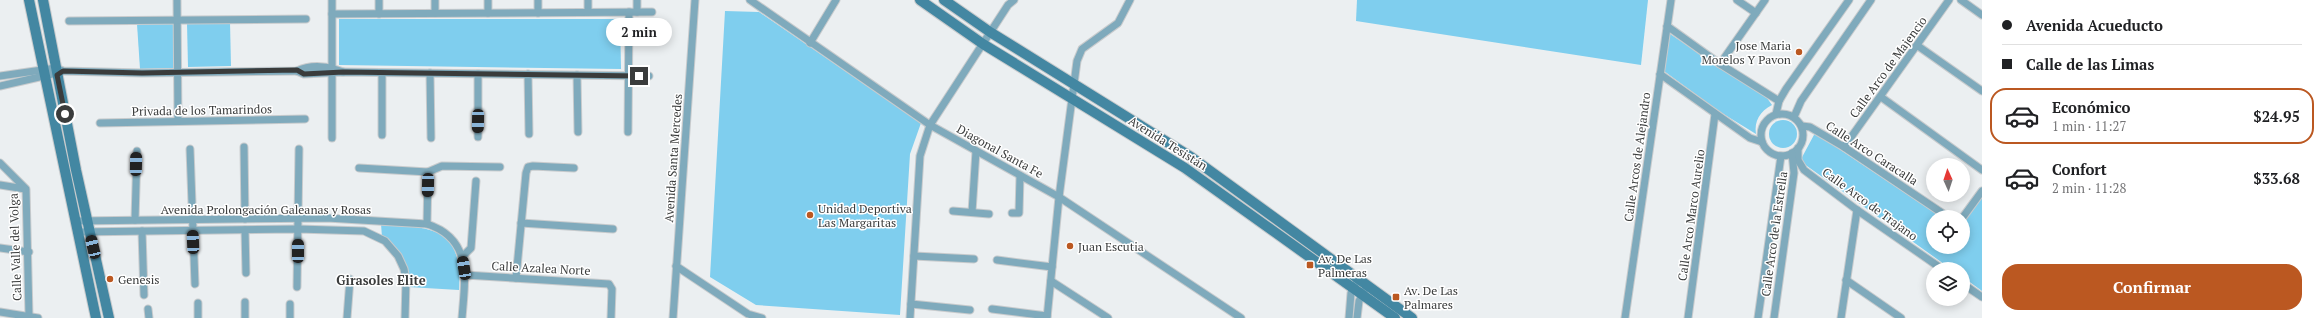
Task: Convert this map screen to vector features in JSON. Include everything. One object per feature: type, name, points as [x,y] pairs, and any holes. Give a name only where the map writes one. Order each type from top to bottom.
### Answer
[{"type":"street","points":[[29,0],[96,318]]},
{"type":"street","points":[[43,0],[59,71],[73,153],[89,232],[109,318]]},
{"type":"street","points":[[177,0],[178,122]]},
{"type":"street","points":[[332,0],[332,138]]},
{"type":"street","points":[[379,0],[379,14]]},
{"type":"street","points":[[435,0],[435,13]]},
{"type":"street","points":[[488,0],[488,13]]},
{"type":"street","points":[[538,0],[538,13]]},
{"type":"street","points":[[588,0],[588,12]]},
{"type":"street","points":[[637,0],[637,12]]},
{"type":"street","name":"Avenida Santa Mercedes","points":[[673,318],[695,0]]},
{"type":"street","name":"Diagonal Santa Fe","points":[[750,0],[930,125],[1059,197],[1242,318]]},
{"type":"street","points":[[810,43],[836,0]]},
{"type":"street","name":"Avenida Tesistán","points":[[920,0],[983,44],[1185,168],[1352,287],[1362,286]]},
{"type":"street","name":"Avenida Tesistán","points":[[944,0],[990,32],[1191,157],[1362,286],[1412,318]]},
{"type":"street","points":[[910,318],[920,156],[930,125],[990,32],[1014,0]]},
{"type":"street","name":"Calle Arcos de Alejandro","points":[[1625,318],[1671,0]]},
{"type":"street","points":[[1737,0],[1756,13]]},
{"type":"street","points":[[1720,64],[1766,0]]},
{"type":"street","points":[[1776,114],[1779,101],[1849,0]]},
{"type":"street","points":[[1794,117],[1801,100],[1871,0]]},
{"type":"street","name":"Calle Arco de Majencio","points":[[1844,147],[1950,0]]},
{"type":"street","points":[[1961,0],[1982,15]]},
{"type":"street","points":[[992,310],[1047,317],[1059,197],[1077,62],[1082,49],[1118,23],[1128,1]]},
{"type":"street","points":[[628,132],[629,12]]},
{"type":"street","points":[[332,14],[652,12]]},
{"type":"street","points":[[69,21],[306,19]]},
{"type":"street","points":[[1667,26],[1720,64],[1779,101]]},
{"type":"street","points":[[1918,46],[1982,91]]},
{"type":"street","points":[[0,76],[59,71],[178,72],[297,70],[304,67],[343,72],[649,76]]},
{"type":"street","points":[[0,86],[45,73]]},
{"type":"street","points":[[382,73],[382,135]]},
{"type":"street","points":[[430,73],[431,138]]},
{"type":"street","points":[[478,74],[478,137]]},
{"type":"street","points":[[528,74],[529,134]]},
{"type":"street","points":[[1660,74],[1750,138],[1762,142],[1770,151],[1781,156],[1795,151],[1803,134],[1802,126],[1794,117],[1785,114],[1776,114],[1770,117],[1762,128],[1762,142]]},
{"type":"street","points":[[577,75],[578,132]]},
{"type":"street","points":[[1881,97],[1982,170]]},
{"type":"street","name":"Calle Arco Marco Aurelio","points":[[1688,318],[1715,114]]},
{"type":"street","name":"Privada de los Tamarindos","points":[[100,123],[305,119]]},
{"type":"street","name":"Calle Arco Caracalla","points":[[1802,126],[1810,127],[1844,147],[1938,210]]},
{"type":"street","points":[[244,147],[245,218]]},
{"type":"street","points":[[190,149],[195,284]]},
{"type":"street","points":[[297,287],[299,149]]},
{"type":"street","points":[[135,220],[137,151]]},
{"type":"street","points":[[972,212],[976,151]]},
{"type":"street","name":"Calle Arco de Trajano","points":[[1795,151],[1804,170],[1857,210],[1932,262]]},
{"type":"street","name":"Calle Arco de la Estrella","points":[[1774,318],[1794,173],[1795,151]]},
{"type":"street","points":[[62,155],[73,153]]},
{"type":"street","name":"Calle Arco de la Estrella","points":[[1758,318],[1781,156]]},
{"type":"street","name":"Calle Valle del Volga","points":[[0,163],[26,189],[29,252],[29,316]]},
{"type":"street","points":[[358,168],[428,172],[442,166],[500,167]]},
{"type":"street","points":[[516,278],[526,173],[528,167],[574,168]]},
{"type":"street","points":[[427,224],[428,172]]},
{"type":"street","points":[[1012,213],[1019,213],[1020,176]]},
{"type":"street","name":"Calle Valle del Volga","points":[[0,177],[1,185]]},
{"type":"street","points":[[462,318],[465,275],[462,257],[471,248],[476,181]]},
{"type":"street","points":[[1,185],[26,189]]},
{"type":"street","points":[[1968,210],[1982,191]]},
{"type":"street","points":[[1841,318],[1857,210]]},
{"type":"street","points":[[953,211],[989,214]]},
{"type":"street","name":"Avenida Prolongación Galeanas y Rosas","points":[[76,221],[299,218],[375,220],[427,224],[436,227],[452,238],[462,257]]},
{"type":"street","points":[[521,223],[613,229]]},
{"type":"street","name":"Avenida Prolongación Galeanas y Rosas","points":[[78,232],[298,229],[364,231],[385,241],[398,256],[404,269],[406,280],[404,318]]},
{"type":"street","points":[[245,230],[246,273]]},
{"type":"street","points":[[142,231],[144,295]]},
{"type":"street","points":[[0,248],[29,252]]},
{"type":"street","points":[[914,256],[974,259]]},
{"type":"street","points":[[997,260],[1052,267]]},
{"type":"street","points":[[676,266],[748,314],[762,318]]},
{"type":"street","name":"Calle Azalea Norte","points":[[465,275],[602,282],[609,284],[612,289],[611,318]]},
{"type":"street","points":[[347,318],[350,279]]},
{"type":"street","points":[[1846,280],[1901,318]]},
{"type":"street","points":[[1051,281],[1108,318]]},
{"type":"street","points":[[1357,318],[1362,286]]},
{"type":"street","name":"Avenida Tesistán","points":[[1362,286],[1394,318]]},
{"type":"street","points":[[1349,318],[1352,287]]},
{"type":"street","points":[[1970,289],[1982,297]]},
{"type":"street","points":[[198,302],[198,318]]},
{"type":"street","points":[[245,302],[245,318]]},
{"type":"street","points":[[290,304],[290,318]]},
{"type":"street","points":[[911,304],[970,310]]},
{"type":"street","points":[[148,309],[148,318]]},
{"type":"street","points":[[0,312],[38,318]]},
{"type":"shaded area","points":[[1357,0],[1648,0],[1641,65],[1356,21]]},
{"type":"shaded area","name":"Unidad Deportiva Las Margaritas","points":[[725,11],[759,12],[921,123],[910,154],[900,315],[756,305],[710,277]]},
{"type":"shaded area","points":[[339,19],[620,19],[621,69],[339,65]]},
{"type":"shaded area","points":[[230,22],[231,66],[188,67],[187,23]]},
{"type":"shaded area","points":[[176,23],[176,68],[140,69],[137,24]]},
{"type":"shaded area","points":[[1670,34],[1767,98],[1772,105],[1761,113],[1756,125],[1756,134],[1717,110],[1664,71]]},
{"type":"shaded area","points":[[1783,120],[1793,124],[1797,134],[1793,144],[1783,148],[1773,144],[1769,134],[1773,124]]},
{"type":"shaded area","points":[[1815,133],[1930,210],[1926,210],[1926,251],[1800,161]]},
{"type":"shaded area","points":[[1982,195],[1982,291],[1970,282],[1970,262],[1941,262],[1930,254],[1970,254],[1970,212]]},
{"type":"shaded area","points":[[381,224],[415,227],[441,234],[450,242],[456,253],[459,269],[459,290],[408,287],[408,277],[382,237]]},
{"type":"place","name":"Jose Maria Morelos Y Pavon","points":[[1799,52]]},
{"type":"place","name":"Unidad Deportiva Las Margaritas","points":[[810,215]]},
{"type":"place","name":"Juan Escutia","points":[[1070,246]]},
{"type":"place","name":"Av. De Las Palmeras","points":[[1310,265]]},
{"type":"place","name":"Genesis","points":[[110,279]]},
{"type":"place","name":"Av. De Las Palmares","points":[[1396,297]]},
{"type":"district","name":"Girasoles Elite","points":[[381,280]]},
{"type":"route","points":[[65,114],[57,75],[63,71],[142,73],[297,70],[304,74],[332,74],[343,72],[639,76]]}]
